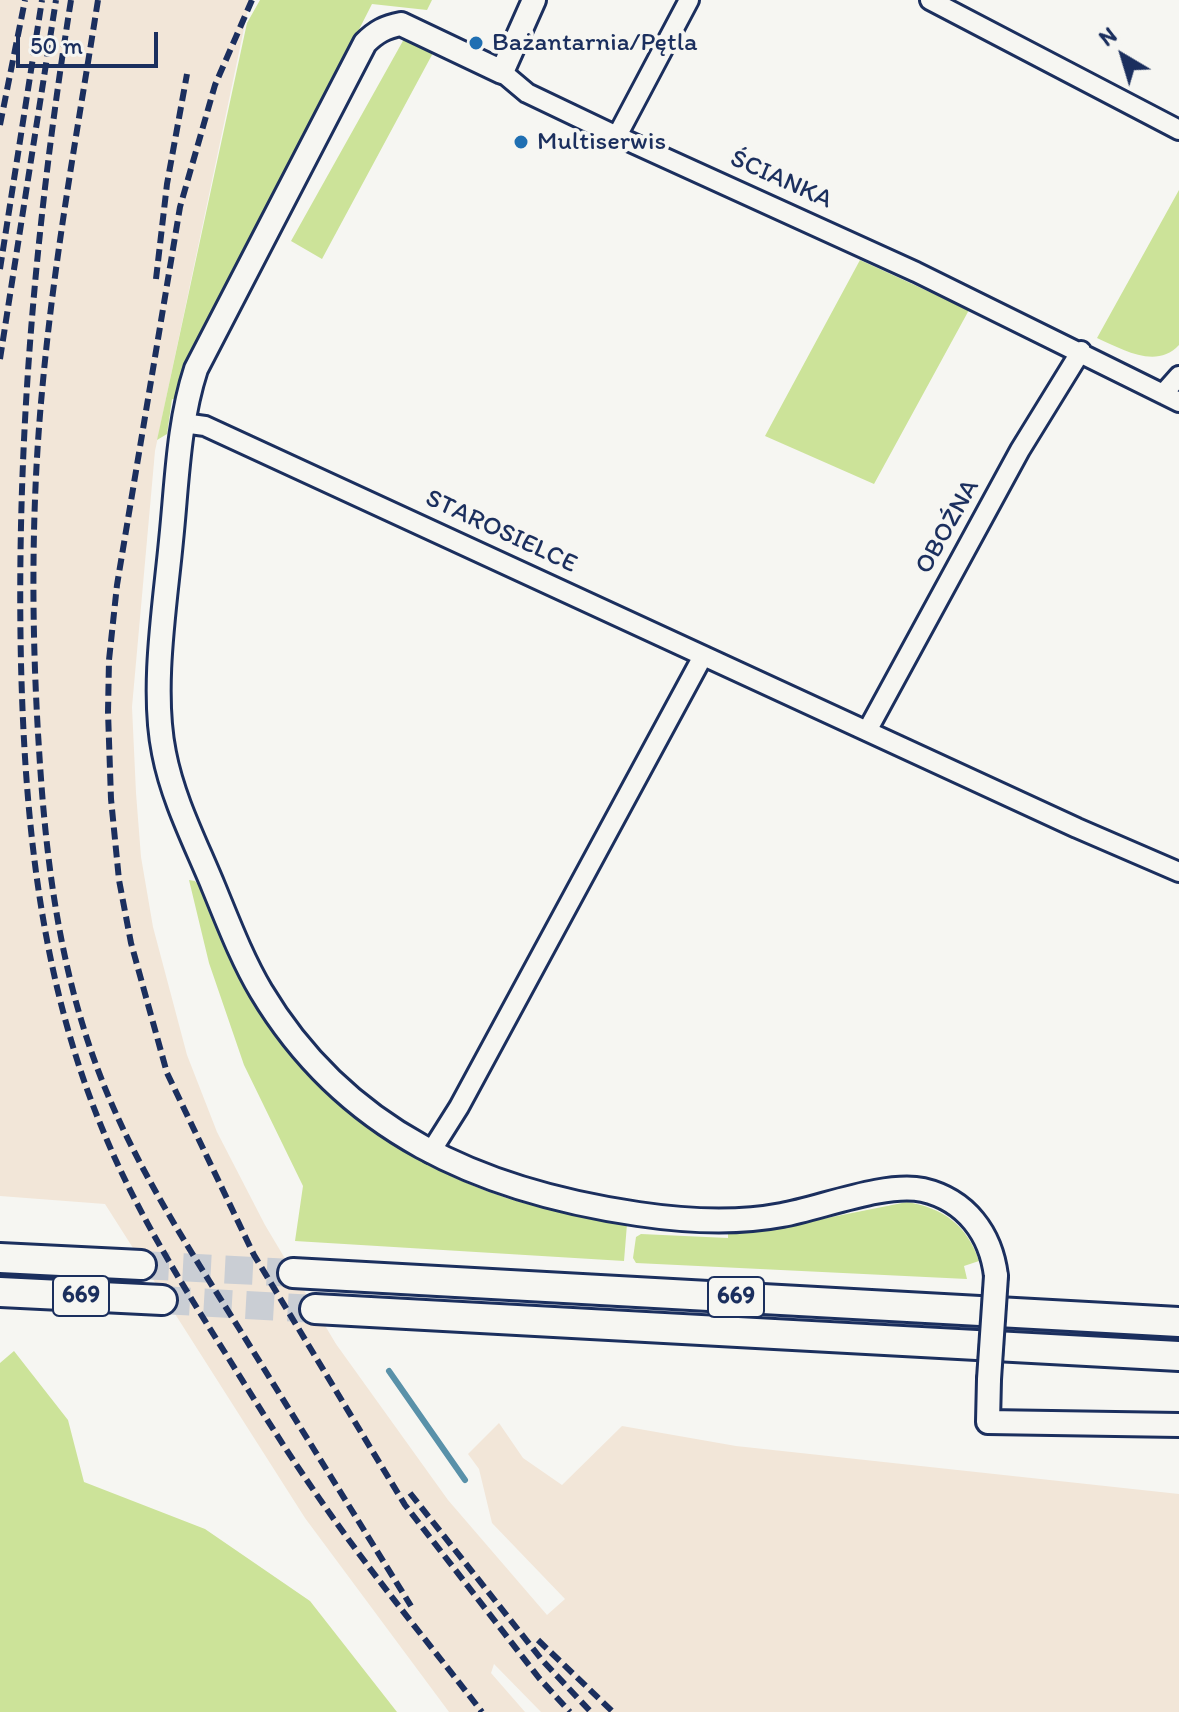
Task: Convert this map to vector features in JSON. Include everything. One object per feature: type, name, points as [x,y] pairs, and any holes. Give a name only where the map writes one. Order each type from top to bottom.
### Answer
[{"type":"main road","name":"669","points":[[0,1258],[141,1265]]},
{"type":"main road","name":"669","points":[[293,1273],[1179,1322]]},
{"type":"main road","name":"669","points":[[0,1292],[162,1300]]},
{"type":"main road","name":"669","points":[[315,1309],[1179,1356]]},
{"type":"street","points":[[502,72],[534,0]]},
{"type":"street","points":[[617,136],[689,0]]},
{"type":"street","points":[[930,0],[1179,130]]},
{"type":"street","name":"ŚCIANKA","points":[[183,423],[196,369],[365,43],[387,27],[401,24],[502,72],[527,93],[916,272],[1171,398]]},
{"type":"street","name":"OBOŹNA","points":[[867,731],[1020,450],[1081,351]]},
{"type":"street","points":[[1171,398],[1179,376]]},
{"type":"street","points":[[183,423],[162,637],[160,706],[163,752],[182,812],[235,940],[261,991],[312,1061],[349,1098],[384,1126],[430,1153],[487,1179],[527,1191],[636,1214],[680,1220],[727,1221],[778,1216],[884,1190],[922,1190],[953,1204],[971,1217],[993,1254],[996,1276],[988,1422],[1179,1425]]},
{"type":"street","name":"STAROSIELCE","points":[[183,423],[205,426],[1077,828],[1179,872]]},
{"type":"street","points":[[430,1153],[459,1107],[703,656]]},
{"type":"shaded area","points":[[0,0],[250,0],[155,451],[132,707],[136,793],[141,857],[153,927],[187,1055],[217,1132],[265,1225],[336,1344],[448,1500],[547,1615],[565,1599],[492,1523],[479,1469],[468,1454],[499,1423],[523,1458],[562,1485],[622,1426],[736,1446],[1179,1494],[1179,1712],[541,1712],[494,1664],[491,1673],[525,1712],[449,1712],[305,1518],[105,1204],[0,1196]]},
{"type":"green space","points":[[260,0],[432,0],[427,10],[372,4],[189,364],[177,400],[172,399],[167,434],[157,440],[247,23]]},
{"type":"green space","points":[[404,39],[433,53],[322,259],[291,241]]},
{"type":"green space","points":[[1179,190],[1179,345],[1160,356],[1128,352],[1097,338]]},
{"type":"green space","points":[[860,260],[969,310],[874,484],[765,436]]},
{"type":"green space","points":[[189,880],[200,887],[236,971],[266,1021],[325,1090],[396,1146],[477,1187],[520,1202],[627,1224],[624,1261],[295,1241],[303,1186],[244,1065],[209,963]]},
{"type":"green space","points":[[907,1202],[942,1214],[968,1237],[979,1261],[964,1266],[967,1279],[636,1263],[633,1258],[636,1237],[641,1234],[728,1238],[728,1232],[792,1225]]},
{"type":"green space","points":[[14,1351],[68,1420],[84,1482],[205,1529],[310,1601],[397,1712],[0,1712],[0,1363]]},
{"type":"waterway","points":[[389,1371],[465,1480]]},
{"type":"tunnel","points":[[141,1265],[293,1273]]},
{"type":"tunnel","points":[[162,1300],[315,1309]]},
{"type":"railway","points":[[0,125],[25,0]]},
{"type":"railway","points":[[0,269],[42,0]]},
{"type":"railway","points":[[0,359],[56,0]]},
{"type":"railway","points":[[71,0],[38,248],[25,413],[20,580],[27,783],[32,843],[51,961],[65,1019],[104,1133],[146,1220],[178,1277],[326,1508],[482,1712]]},
{"type":"railway","points":[[98,0],[54,285],[36,473],[36,703],[46,835],[58,919],[88,1042],[132,1147],[184,1240],[411,1606]]},
{"type":"railway","points":[[252,0],[215,85],[180,207],[117,585],[109,660],[108,712],[111,799],[119,880],[131,943],[167,1073],[254,1255],[405,1505],[539,1678],[570,1712]]},
{"type":"railway","points":[[156,279],[167,184],[187,74]]},
{"type":"railway","points":[[410,1493],[542,1660],[591,1712]]},
{"type":"railway","points":[[538,1640],[613,1712]]},
{"type":"place","name":"Bażantarnia/Pętla","points":[[476,43]]},
{"type":"place","name":"Multiserwis","points":[[521,142]]}]
